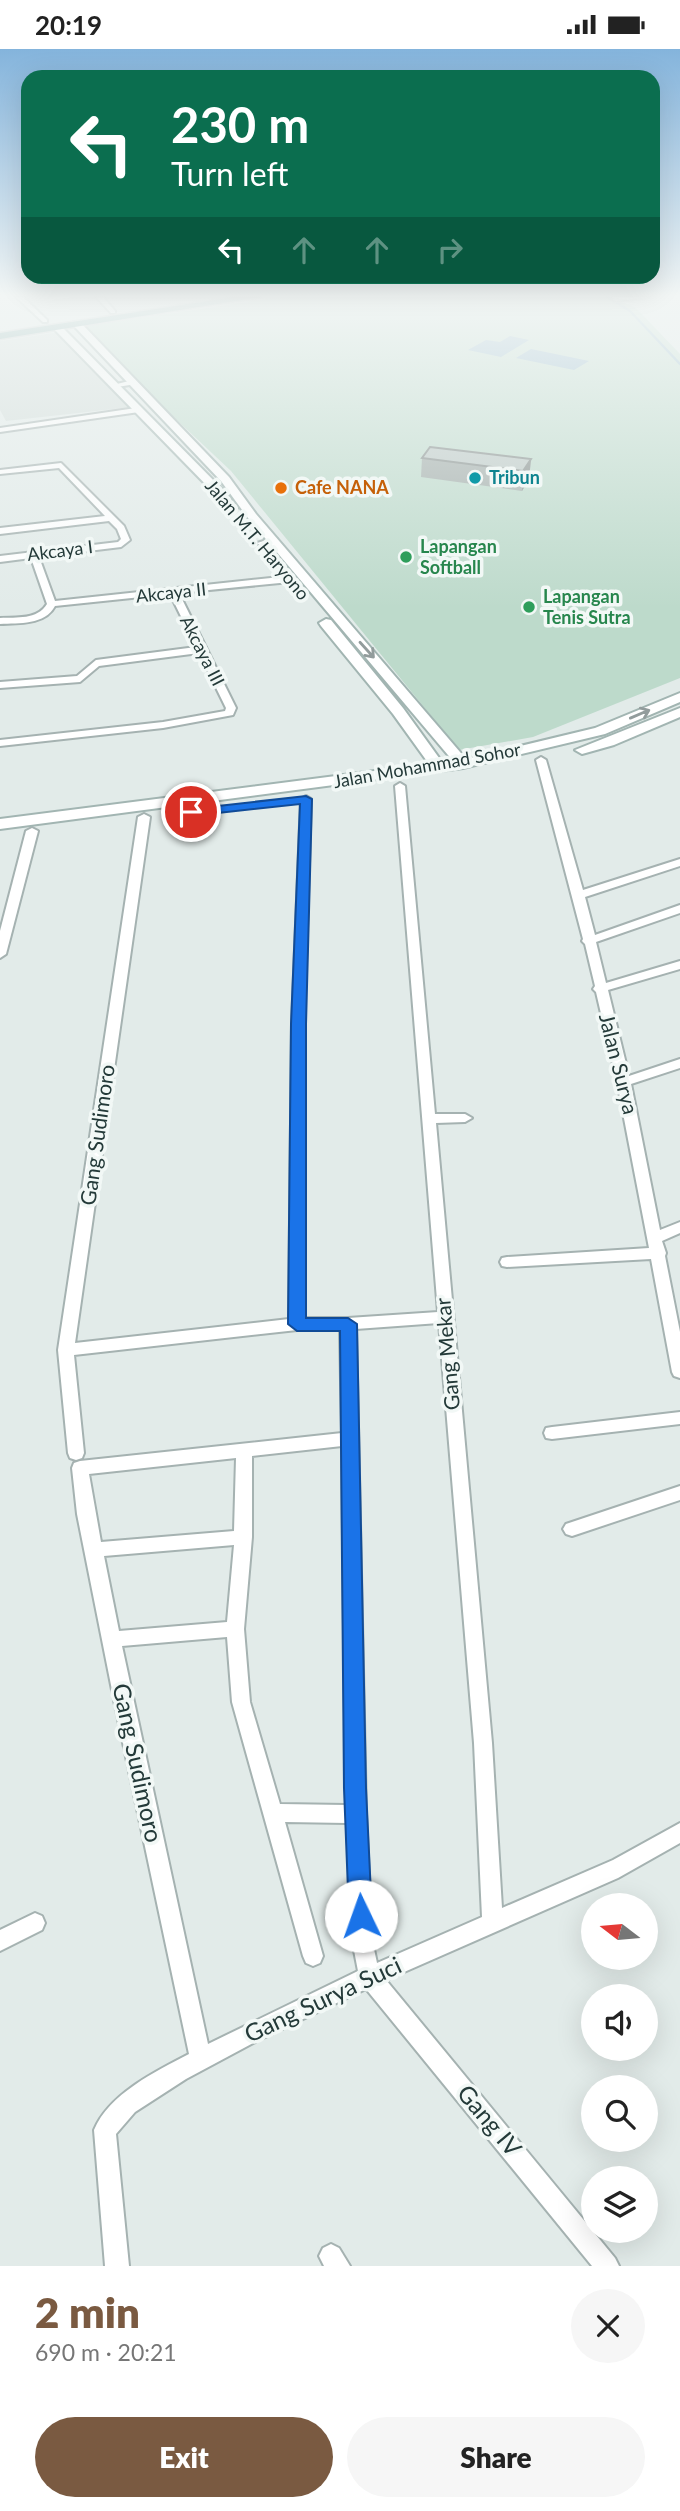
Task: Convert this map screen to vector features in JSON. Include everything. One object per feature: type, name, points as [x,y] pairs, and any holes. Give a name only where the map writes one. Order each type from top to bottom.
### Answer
[{"type":"street","name":"Jalan M.T. Haryono","points":[[129,400],[267,542],[290,579],[398,711],[439,768]]},
{"type":"street","points":[[150,400],[225,479],[267,542],[370,653],[415,710],[463,764]]},
{"type":"street","points":[[0,430],[136,410]]},
{"type":"street","points":[[161,433],[178,430]]},
{"type":"street","points":[[0,472],[61,465],[111,518]]},
{"type":"street","points":[[0,531],[111,518]]},
{"type":"street","name":"Akcaya I","points":[[0,559],[121,544],[125,541],[125,535],[111,518]]},
{"type":"street","points":[[0,621],[35,618],[47,613],[52,604],[34,555]]},
{"type":"street","name":"Akcaya II","points":[[52,604],[290,579]]},
{"type":"street","name":"Akcaya III","points":[[0,743],[163,725],[227,714],[231,708],[199,650],[174,593]]},
{"type":"street","points":[[332,630],[345,628]]},
{"type":"street","points":[[0,685],[80,679],[96,663],[199,650]]},
{"type":"street","name":"Jalan Mohammad Sohor","points":[[0,835],[144,817],[463,764],[605,736],[680,697]]},
{"type":"street","points":[[398,711],[415,710]]},
{"type":"street","name":"Jalan Mohammad Sohor","points":[[0,824],[229,803],[306,799],[400,786],[541,760],[680,712]]},
{"type":"street","name":"Jalan Surya","points":[[541,760],[579,895],[599,989],[624,1082],[678,1337],[680,1372]]},
{"type":"street","name":"Gang Mekar","points":[[400,786],[482,1743],[493,1923]]},
{"type":"street","points":[[297,1324],[299,1024],[306,799]]},
{"type":"street","name":"Gang Sudimoro","points":[[144,817],[66,1350],[82,1506],[96,1550],[111,1639],[200,2057]]},
{"type":"street","points":[[0,954],[32,831]]},
{"type":"street","points":[[579,895],[680,862]]},
{"type":"street","points":[[588,940],[680,909]]},
{"type":"street","points":[[599,989],[680,965]]},
{"type":"street","points":[[624,1082],[680,1063]]},
{"type":"street","points":[[428,1119],[465,1118]]},
{"type":"street","points":[[507,1262],[657,1246],[680,1227]]},
{"type":"street","points":[[66,1350],[297,1324],[348,1324],[444,1317]]},
{"type":"street","points":[[348,1324],[356,1815],[362,1940],[370,1978]]},
{"type":"street","points":[[552,1433],[680,1418]]},
{"type":"street","points":[[78,1460],[244,1450],[348,1439]]},
{"type":"street","points":[[244,1450],[243,1537],[235,1629],[243,1715],[275,1814],[313,1956]]},
{"type":"street","points":[[572,1529],[680,1493]]},
{"type":"street","points":[[96,1550],[243,1537]]},
{"type":"street","points":[[111,1639],[235,1629]]},
{"type":"street","points":[[275,1814],[356,1815]]},
{"type":"street","name":"Gang Surya Suci","points":[[117,2266],[106,2125],[122,2106],[200,2057],[614,1870],[680,1832]]},
{"type":"street","points":[[0,1941],[35,1923]]},
{"type":"street","name":"Gang IV","points":[[370,1978],[607,2266]]},
{"type":"shaded area","points":[[0,400],[126,400],[132,407],[6,421],[0,410]]},
{"type":"green space","points":[[156,400],[680,400],[680,678],[533,737],[459,750],[231,471]]},
{"type":"building","points":[[430,447],[531,459],[523,471],[422,458]]},
{"type":"place","name":"Tribun","points":[[475,478]]},
{"type":"place","name":"Cafe NANA","points":[[281,488]]},
{"type":"place","name":"Lapangan Softball","points":[[406,557]]},
{"type":"place","name":"Lapangan Tenis Sutra","points":[[529,607]]},
{"type":"route","points":[[191,812],[306,799],[299,1024],[297,1324],[348,1324],[355,1788],[361,1916]]}]
